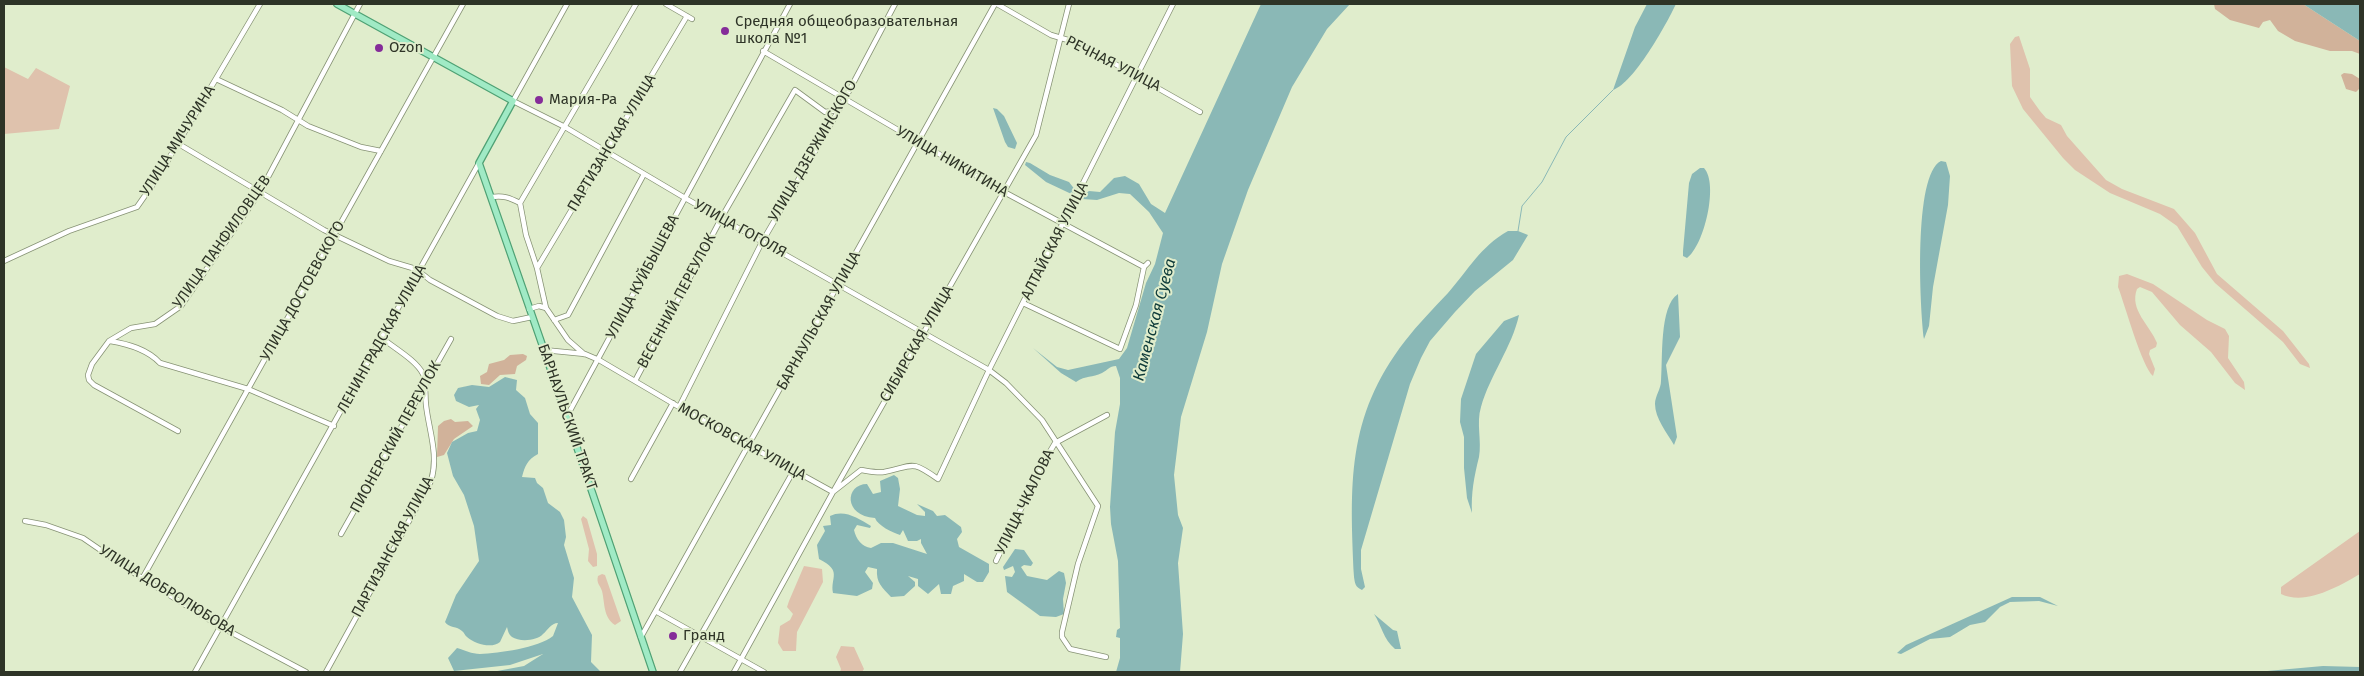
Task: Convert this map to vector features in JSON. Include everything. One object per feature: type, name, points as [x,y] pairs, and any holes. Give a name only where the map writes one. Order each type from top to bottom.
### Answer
[{"type":"main road","name":"УЛИЦА ГОГОЛЯ","points":[[337,4],[513,101]]},
{"type":"main road","name":"ЛЕНИНГРАДСКАЯ УЛИЦА","points":[[479,164],[513,101]]},
{"type":"main road","name":"БАРНАУЛЬСКИЙ ТРАКТ","points":[[479,164],[492,197],[652,672]]},
{"type":"street","name":"УЛИЦА МИЧУРИНА","points":[[5,261],[69,231],[137,207],[158,177],[176,143],[260,4]]},
{"type":"street","name":"УЛИЦА ПАНФИЛОВЦЕВ","points":[[178,431],[89,380],[88,375],[92,364],[109,340],[131,328],[155,324],[180,306],[260,192],[360,4]]},
{"type":"street","name":"УЛИЦА ДОСТОЕВСКОГО","points":[[142,579],[463,4]]},
{"type":"street","name":"ЛЕНИНГРАДСКАЯ УЛИЦА","points":[[513,101],[567,4]]},
{"type":"street","points":[[585,354],[568,340],[546,308],[537,268],[526,236],[520,203],[636,4]]},
{"type":"street","name":"ПАРТИЗАНСКАЯ УЛИЦА","points":[[537,268],[689,18],[666,4]]},
{"type":"street","name":"УЛИЦА КУЙБЫШЕВА","points":[[566,418],[790,4]]},
{"type":"street","name":"УЛИЦА ДЗЕРЖИНСКОГО","points":[[679,407],[762,242],[839,110],[895,4]]},
{"type":"street","name":"РЕЧНАЯ УЛИЦА","points":[[996,4],[1051,35],[1061,36],[1078,42],[1138,74],[1200,112]]},
{"type":"street","name":"БАРНАУЛЬСКАЯ УЛИЦА","points":[[641,637],[657,612],[996,4]]},
{"type":"street","name":"СИБИРСКАЯ УЛИЦА","points":[[734,672],[833,492],[1036,135],[1069,4]]},
{"type":"street","name":"АЛТАЙСКАЯ УЛИЦА","points":[[833,492],[861,470],[883,472],[910,465],[924,469],[938,478],[989,370],[1173,4]]},
{"type":"street","name":"УЛИЦА НИКИТИНА","points":[[764,51],[1004,192],[1146,265],[1136,305],[1120,349],[1024,303]]},
{"type":"street","points":[[216,79],[282,110],[308,126],[361,147],[381,151]]},
{"type":"street","name":"ВЕСЕННИЙ ПЕРЕУЛОК","points":[[634,380],[721,219],[795,90],[825,112],[839,110]]},
{"type":"street","name":"УЛИЦА ГОГОЛЯ","points":[[513,101],[565,127],[721,219],[989,370],[1025,401],[1042,420],[1055,443],[1098,506],[1078,564],[1062,637],[1070,649],[1106,658]]},
{"type":"street","points":[[176,143],[334,235],[420,272],[430,280],[497,316],[513,321],[532,317]]},
{"type":"street","name":"ЛЕНИНГРАДСКАЯ УЛИЦА","points":[[195,672],[479,164]]},
{"type":"street","points":[[554,320],[568,315],[644,174]]},
{"type":"street","points":[[492,197],[510,198],[520,203]]},
{"type":"street","points":[[529,309],[539,306],[546,308]]},
{"type":"street","name":"ПАРТИЗАНСКАЯ УЛИЦА","points":[[326,672],[431,481],[434,470],[433,440],[426,408],[423,375],[417,366],[382,338]]},
{"type":"street","name":"ПИОНЕРСКИЙ ПЕРЕУЛОК","points":[[341,534],[450,339]]},
{"type":"street","points":[[109,340],[130,344],[155,357],[160,363],[248,389],[334,426]]},
{"type":"street","name":"МОСКОВСКАЯ УЛИЦА","points":[[544,350],[564,354],[585,354],[599,360],[679,407],[833,492]]},
{"type":"street","points":[[631,479],[673,403]]},
{"type":"street","name":"УЛИЦА ЧКАЛОВА","points":[[996,561],[1042,465],[1055,443],[1107,415]]},
{"type":"street","points":[[680,672],[794,470]]},
{"type":"street","name":"УЛИЦА ДОБРОЛЮБОВА","points":[[25,521],[46,525],[83,538],[142,579],[221,627],[306,672]]},
{"type":"street","points":[[657,612],[764,672]]},
{"type":"shaded area","points":[[2214,4],[2303,4],[2360,41],[2360,54],[2352,51],[2330,51],[2295,41],[2278,31],[2270,20],[2263,22],[2259,28],[2230,20],[2215,9]]},
{"type":"shaded area","points":[[2019,36],[2030,69],[2030,97],[2046,118],[2061,125],[2067,136],[2106,180],[2122,189],[2174,209],[2195,233],[2217,274],[2283,331],[2309,364],[2310,368],[2300,364],[2283,342],[2215,283],[2202,267],[2177,226],[2160,214],[2110,193],[2075,170],[2063,158],[2023,109],[2012,86],[2010,44],[2015,37]]},
{"type":"shaded area","points":[[4,67],[28,79],[36,68],[70,86],[59,129],[4,134]]},
{"type":"shaded area","points":[[2344,73],[2352,74],[2360,79],[2360,88],[2356,92],[2346,89],[2341,75]]},
{"type":"shaded area","points":[[2127,274],[2153,284],[2207,320],[2225,329],[2229,336],[2228,358],[2244,382],[2245,390],[2235,383],[2211,352],[2180,325],[2152,292],[2140,287],[2137,289],[2135,297],[2138,311],[2157,343],[2156,347],[2150,350],[2149,354],[2155,369],[2153,376],[2139,349],[2118,287],[2119,276]]},
{"type":"shaded area","points":[[523,354],[527,356],[526,360],[517,366],[515,374],[500,375],[489,385],[481,384],[480,376],[487,372],[489,364],[504,360],[510,355]]},
{"type":"shaded area","points":[[451,419],[455,422],[468,421],[473,426],[454,439],[444,455],[437,457],[438,426],[444,421]]},
{"type":"shaded area","points":[[583,516],[587,519],[597,554],[597,566],[593,567],[588,561],[589,549],[581,519]]},
{"type":"shaded area","points":[[2360,531],[2360,574],[2332,589],[2311,596],[2301,598],[2281,594],[2281,587]]},
{"type":"shaded area","points":[[804,566],[822,569],[823,582],[797,632],[796,651],[783,651],[778,643],[780,626],[790,620],[793,614],[787,607]]},
{"type":"shaded area","points":[[605,575],[621,621],[615,625],[606,614],[602,591],[598,582],[598,576]]},
{"type":"shaded area","points":[[841,646],[854,647],[864,669],[862,672],[840,672],[841,669],[836,657]]},
{"type":"water","name":"Каменская Суева","points":[[1261,4],[1350,4],[1327,29],[1292,87],[1248,190],[1222,264],[1207,332],[1181,417],[1174,475],[1178,515],[1183,528],[1178,563],[1183,634],[1180,672],[1116,672],[1120,658],[1120,638],[1116,637],[1117,630],[1120,628],[1118,561],[1111,524],[1110,507],[1115,432],[1120,404],[1120,378],[1116,366],[1114,366],[1098,375],[1083,378],[1076,382],[1061,373],[1033,348],[1057,367],[1068,370],[1119,359],[1127,348],[1146,283],[1155,264],[1163,233],[1149,212],[1130,194],[1119,193],[1097,200],[1082,199],[1046,182],[1025,165],[1026,162],[1030,163],[1050,175],[1069,182],[1079,195],[1082,196],[1089,191],[1100,192],[1114,178],[1125,176],[1139,184],[1151,204],[1165,213]]},
{"type":"water","points":[[1647,4],[1676,4],[1640,65],[1630,77],[1613,90],[1635,27]]},
{"type":"water","points":[[2303,4],[2360,4],[2360,41]]},
{"type":"water","points":[[993,108],[997,109],[1004,116],[1017,143],[1015,149],[1008,147],[1005,142]]},
{"type":"water","points":[[1941,161],[1946,162],[1950,176],[1948,205],[1933,287],[1929,326],[1924,339],[1920,273],[1922,215],[1926,190],[1932,171]]},
{"type":"water","points":[[1700,168],[1704,168],[1710,187],[1708,215],[1699,241],[1687,258],[1683,256],[1683,251],[1689,183],[1692,174]]},
{"type":"water","points":[[1508,231],[1518,231],[1528,235],[1513,260],[1475,291],[1430,341],[1410,384],[1361,550],[1361,569],[1365,587],[1362,590],[1355,583],[1354,577],[1353,482],[1356,453],[1362,425],[1372,397],[1386,369],[1405,341],[1482,251]]},
{"type":"water","points":[[1678,294],[1680,337],[1666,365],[1677,437],[1674,445],[1659,420],[1655,404],[1661,384],[1665,321],[1672,300]]},
{"type":"water","points":[[1519,315],[1516,327],[1481,407],[1479,419],[1480,451],[1473,485],[1472,513],[1467,498],[1464,468],[1464,437],[1460,422],[1461,399],[1476,354],[1504,321]]},
{"type":"water","points":[[505,377],[517,380],[516,390],[525,398],[530,414],[538,423],[538,454],[527,464],[522,477],[535,478],[537,483],[543,488],[548,503],[560,512],[564,520],[566,537],[564,545],[574,578],[572,597],[592,635],[591,662],[601,672],[492,672],[524,666],[543,654],[510,665],[454,671],[448,658],[457,648],[480,654],[507,651],[538,644],[553,636],[558,623],[551,625],[537,638],[528,640],[515,639],[509,633],[507,627],[500,642],[493,645],[484,645],[474,642],[460,629],[445,622],[456,595],[479,561],[474,526],[464,495],[453,476],[447,453],[452,442],[468,433],[477,431],[480,420],[476,409],[479,405],[469,407],[456,401],[454,395],[458,388],[472,385],[489,387]]},
{"type":"water","points":[[894,475],[898,478],[900,489],[898,506],[917,515],[925,516],[925,512],[917,504],[933,511],[937,516],[945,515],[961,527],[962,532],[957,539],[959,547],[989,564],[989,572],[983,582],[977,582],[964,574],[964,581],[953,586],[951,594],[941,594],[939,584],[928,594],[918,586],[918,579],[908,576],[915,582],[915,586],[904,596],[891,597],[879,581],[877,569],[868,567],[865,572],[873,583],[872,589],[857,596],[833,593],[833,571],[831,567],[819,559],[817,545],[825,531],[823,526],[831,525],[830,516],[840,513],[846,514],[856,517],[871,526],[870,528],[857,525],[854,530],[860,542],[865,546],[871,548],[881,543],[893,543],[927,554],[921,539],[908,541],[903,530],[900,535],[893,532],[882,526],[875,518],[857,512],[853,506],[851,494],[854,489],[860,485],[867,484],[873,494],[881,492],[880,481]]},
{"type":"water","points":[[1015,549],[1024,550],[1033,563],[1031,566],[1024,565],[1021,567],[1027,576],[1047,580],[1059,571],[1064,573],[1066,583],[1063,599],[1064,614],[1056,617],[1040,616],[1007,592],[1005,576],[1012,577],[1015,572],[1013,566],[1004,570],[1003,567]]},
{"type":"water","points":[[2012,597],[2040,597],[2058,606],[2039,601],[2010,602],[2000,607],[1985,622],[1970,625],[1950,637],[1930,639],[1901,654],[1897,653],[1906,645]]},
{"type":"water","points":[[1374,614],[1393,630],[1397,631],[1401,649],[1395,649],[1391,645]]},
{"type":"water","points":[[2323,666],[2360,667],[2360,672],[2256,672]]},
{"type":"waterway","points":[[1518,231],[1522,206],[1542,182],[1566,137],[1613,90]]},
{"type":"place","name":"Средняя общеобразовательная школа №1","points":[[725,31]]},
{"type":"place","name":"Ozon","points":[[379,48]]},
{"type":"place","name":"Мария-Ра","points":[[539,100]]},
{"type":"place","name":"Гранд","points":[[673,636]]}]
